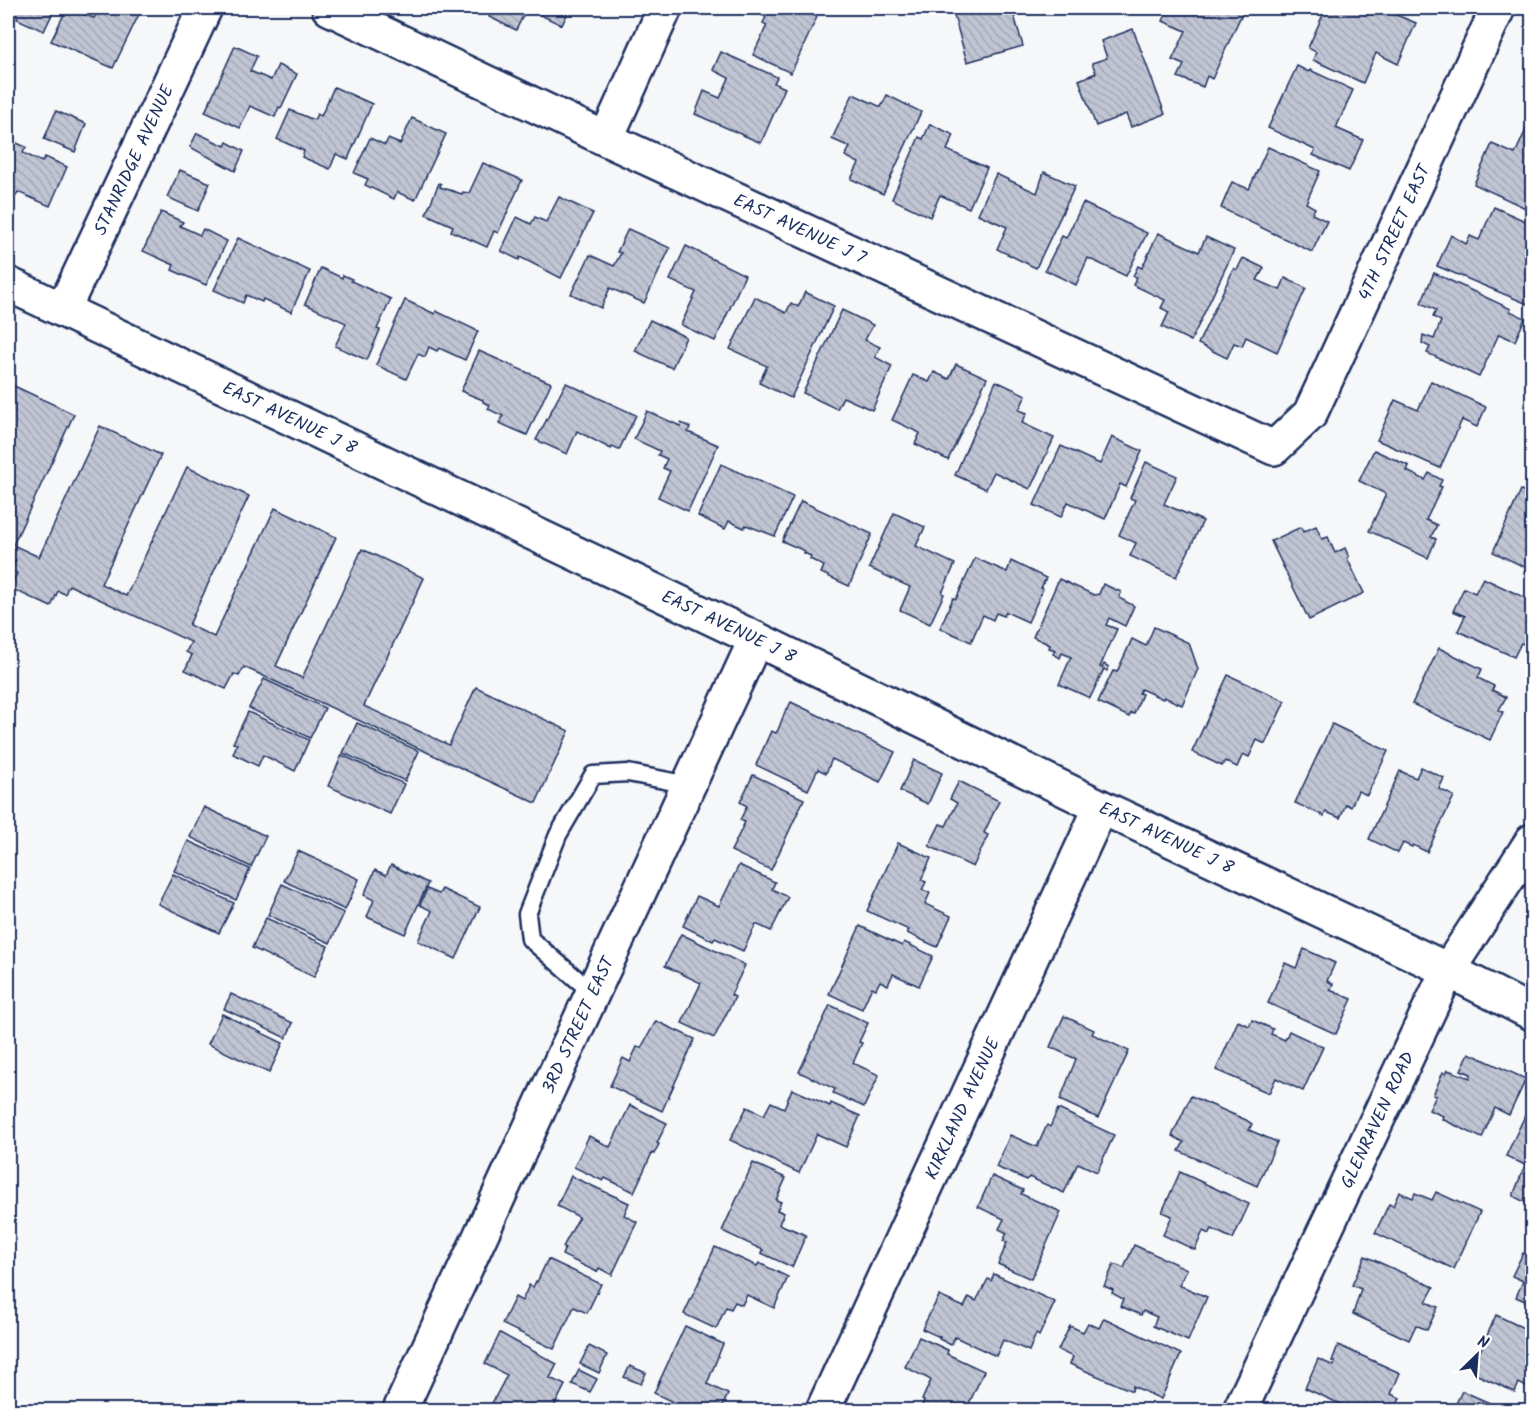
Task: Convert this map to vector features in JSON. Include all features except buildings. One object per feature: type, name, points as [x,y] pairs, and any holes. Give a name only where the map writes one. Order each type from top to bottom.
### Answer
[{"type":"street","name":"STANRIDGE AVENUE","points":[[63,310],[205,8]]},
{"type":"street","name":"EAST AVENUE J 7","points":[[329,8],[606,139],[1274,448]]},
{"type":"street","points":[[606,139],[665,8]]},
{"type":"street","name":"4TH STREET EAST","points":[[1274,448],[1310,414],[1498,8]]},
{"type":"street","name":"EAST AVENUE J 8","points":[[8,284],[756,639],[1101,807],[1448,970],[1533,1013]]},
{"type":"street","name":"3RD STREET EAST","points":[[400,1410],[756,639]]},
{"type":"street","name":"KIRKLAND AVENUE","points":[[823,1410],[1101,807]]},
{"type":"street","name":"GLENRAVEN ROAD","points":[[1240,1410],[1448,970],[1533,841]]},
{"type":"lane","points":[[593,993],[530,939],[527,914],[558,835],[593,775],[628,773],[689,785]]}]
